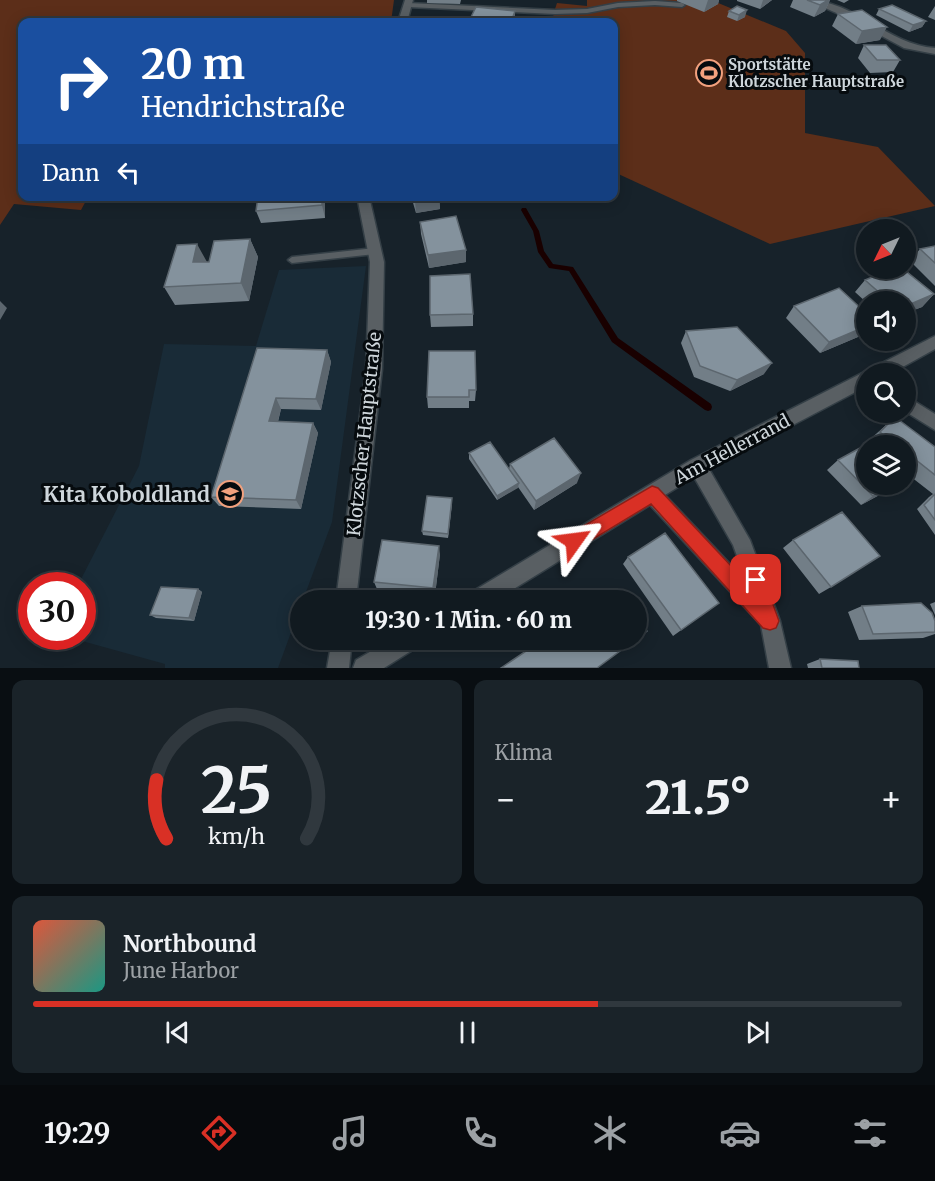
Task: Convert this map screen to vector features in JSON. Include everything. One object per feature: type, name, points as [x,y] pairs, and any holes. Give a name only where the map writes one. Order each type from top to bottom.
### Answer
[{"type":"street","points":[[811,0],[867,23],[904,46],[921,51],[935,51]]},
{"type":"street","points":[[403,18],[408,2]]},
{"type":"street","name":"Klotzscher Hauptstraße","points":[[347,590],[374,369],[375,251],[364,201]]},
{"type":"street","points":[[896,363],[935,342]]},
{"type":"street","name":"Am Hellerrand","points":[[494,590],[697,466],[856,384]]},
{"type":"street","points":[[916,410],[935,423]]},
{"type":"street","points":[[697,466],[741,540],[770,621],[780,668]]},
{"type":"street","points":[[652,494],[770,621]]},
{"type":"street","points":[[338,668],[340,650]]},
{"type":"street","points":[[364,668],[394,650]]},
{"type":"lane","points":[[408,2],[555,12],[587,11],[618,5],[655,3],[682,5]]},
{"type":"lane","points":[[292,260],[375,251]]},
{"type":"shaded area","points":[[0,0],[394,0],[392,18],[18,18],[18,201],[86,201],[81,210],[14,204],[0,225]]},
{"type":"shaded area","points":[[587,0],[711,0],[786,31],[805,53],[805,133],[878,147],[935,206],[879,219],[856,219],[856,224],[770,244],[618,174],[618,18],[552,18],[554,14],[418,7],[420,3],[555,9],[557,3],[587,6]]},
{"type":"shaded area","name":"Kita Koboldland","points":[[366,266],[332,522],[307,590],[290,590],[290,635],[278,668],[165,668],[165,664],[96,645],[96,572],[85,572],[139,466],[164,344],[256,346],[279,270]]},
{"type":"building","points":[[807,0],[828,0],[820,5]]},
{"type":"building","points":[[892,5],[926,21],[913,25],[879,9]]},
{"type":"building","points":[[737,6],[747,10],[739,15],[729,11]]},
{"type":"building","points":[[476,7],[515,11],[512,18],[470,18]]},
{"type":"building","points":[[862,10],[887,27],[862,31],[838,14]]},
{"type":"building","points":[[864,45],[886,45],[900,60],[877,60]]},
{"type":"building","points":[[257,201],[322,201],[322,205],[256,211]]},
{"type":"building","points":[[456,216],[466,250],[428,255],[420,222]]},
{"type":"building","points":[[250,239],[241,283],[164,287],[177,245],[197,244],[193,262],[209,262],[214,241]]},
{"type":"building","points":[[935,246],[935,263],[920,249]]},
{"type":"building","points":[[470,274],[473,314],[430,315],[430,276]]},
{"type":"building","points":[[916,279],[934,294],[916,302],[916,291],[878,291],[865,280]]},
{"type":"building","points":[[839,288],[856,304],[856,331],[829,342],[794,306]]},
{"type":"building","points":[[737,327],[772,363],[737,380],[700,366],[686,331]]},
{"type":"building","points":[[257,348],[327,350],[316,399],[276,398],[269,421],[313,423],[296,500],[211,497]]},
{"type":"building","points":[[429,351],[475,351],[476,390],[469,390],[469,397],[427,397]]},
{"type":"building","points":[[889,423],[903,423],[935,447],[935,475],[916,460],[916,435],[884,435],[880,432]]},
{"type":"building","points":[[554,438],[581,473],[536,501],[510,464]]},
{"type":"building","points":[[490,442],[519,483],[497,496],[469,453]]},
{"type":"building","points":[[856,450],[856,479],[838,460]]},
{"type":"building","points":[[935,494],[935,520],[924,505]]},
{"type":"building","points":[[427,496],[452,498],[448,534],[422,531]]},
{"type":"building","points":[[842,512],[880,556],[831,587],[793,540]]},
{"type":"building","points":[[665,533],[719,603],[681,630],[628,557]]},
{"type":"building","points":[[382,540],[439,546],[433,588],[374,582]]},
{"type":"building","points":[[161,587],[198,589],[189,618],[150,615]]},
{"type":"building","points":[[921,603],[932,613],[935,632],[873,634],[862,606]]},
{"type":"building","points":[[528,650],[621,650],[597,668],[501,668]]},
{"type":"building","points":[[820,659],[858,661],[859,668],[822,668]]},
{"type":"waterway","points":[[524,210],[536,231],[541,252],[551,266],[571,269],[615,340],[708,407]]},
{"type":"place","name":"Sportstätte Klotzscher Hauptstraße","points":[[709,73]]},
{"type":"place","name":"Kita Koboldland","points":[[230,494]]},
{"type":"route","points":[[574,541],[652,494],[770,621],[756,580]]}]
